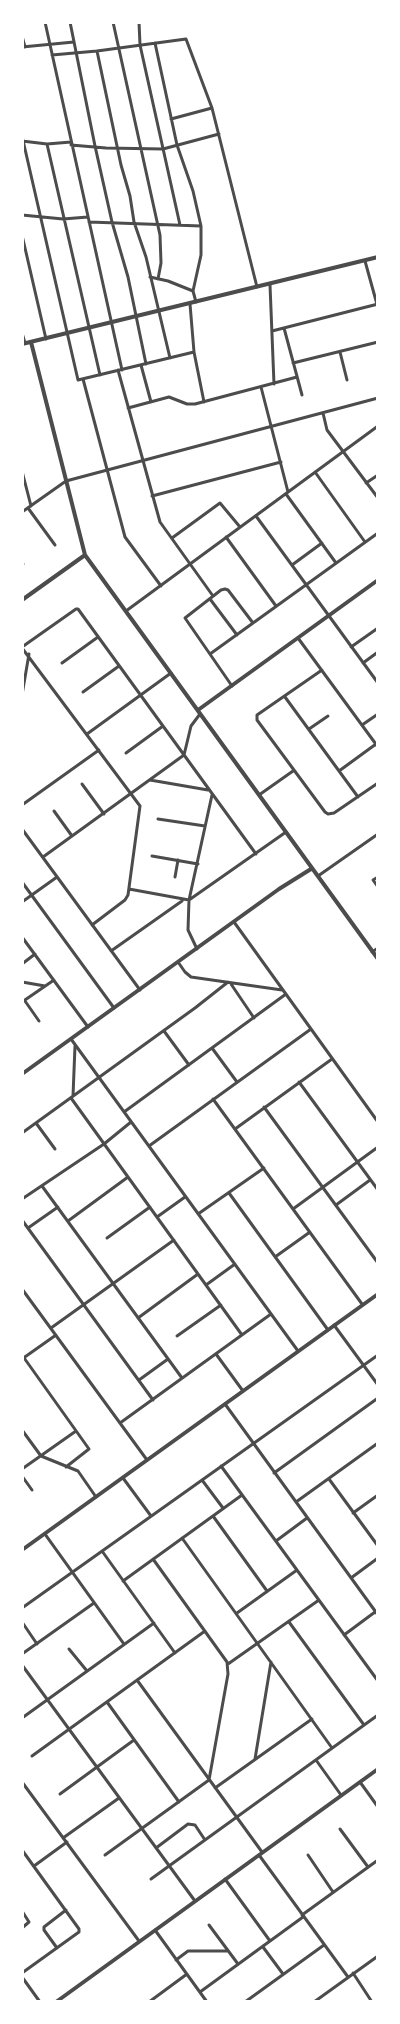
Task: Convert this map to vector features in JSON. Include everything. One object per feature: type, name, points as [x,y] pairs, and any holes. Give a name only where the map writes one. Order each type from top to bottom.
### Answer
[{"type":"street","points":[[45,22],[128,408],[152,496],[160,522],[213,596]]},
{"type":"street","points":[[70,22],[95,146],[112,222],[128,277],[146,364]]},
{"type":"street","points":[[113,22],[158,224],[161,263],[158,279]]},
{"type":"street","points":[[139,22],[140,45],[180,225]]},
{"type":"street","points":[[22,36],[24,47],[74,42]]},
{"type":"street","points":[[52,55],[76,54],[186,39],[212,108],[258,288]]},
{"type":"street","points":[[155,43],[177,145],[194,191],[201,226],[201,255],[193,291],[196,303]]},
{"type":"street","points":[[97,51],[134,222],[146,257],[170,358]]},
{"type":"street","points":[[171,119],[212,108]]},
{"type":"street","points":[[194,352],[78,380],[23,139],[47,144],[163,149],[219,134]]},
{"type":"street","points":[[47,144],[100,375]]},
{"type":"street","points":[[22,215],[63,219],[88,217]]},
{"type":"street","points":[[89,222],[134,222],[201,226]]},
{"type":"street","points":[[22,235],[46,339]]},
{"type":"street","points":[[22,333],[24,344],[378,257]]},
{"type":"street","points":[[272,331],[377,305],[365,261]]},
{"type":"street","points":[[150,277],[193,291]]},
{"type":"street","points":[[270,285],[274,384]]},
{"type":"street","points":[[190,304],[194,352],[204,402]]},
{"type":"street","points":[[284,328],[302,395]]},
{"type":"street","points":[[31,342],[84,555],[378,959]]},
{"type":"street","points":[[294,363],[378,342]]},
{"type":"street","points":[[340,352],[347,380]]},
{"type":"street","points":[[141,365],[151,402]]},
{"type":"street","points":[[128,408],[169,397],[187,404],[204,402],[297,378]]},
{"type":"street","points":[[83,379],[125,537],[160,586]]},
{"type":"street","points":[[261,387],[287,493],[336,563]]},
{"type":"street","points":[[22,512],[66,481],[378,398]]},
{"type":"street","points":[[323,413],[327,430],[378,498]]},
{"type":"street","points":[[126,611],[378,426]]},
{"type":"street","points":[[152,496],[280,462]]},
{"type":"street","points":[[22,471],[30,507],[55,545]]},
{"type":"street","points":[[315,472],[365,542]]},
{"type":"street","points":[[366,483],[378,475]]},
{"type":"street","points":[[172,538],[221,503],[240,527]]},
{"type":"street","points":[[256,516],[378,683]]},
{"type":"street","points":[[210,654],[378,533]]},
{"type":"street","points":[[226,537],[276,606]]},
{"type":"street","points":[[292,565],[322,543]]},
{"type":"street","points":[[22,600],[84,555]]},
{"type":"street","points":[[43,857],[184,755],[191,726],[199,712],[378,580]]},
{"type":"street","points":[[232,686],[186,622],[186,616],[221,590],[228,590],[253,623]]},
{"type":"street","points":[[210,599],[236,635]]},
{"type":"street","points":[[92,925],[127,898],[140,806],[22,647],[77,608],[256,854]]},
{"type":"street","points":[[351,647],[378,628]]},
{"type":"street","points":[[62,663],[98,637]]},
{"type":"street","points":[[298,638],[377,746],[339,771]]},
{"type":"street","points":[[363,663],[378,652]]},
{"type":"street","points":[[22,695],[29,654]]},
{"type":"street","points":[[83,692],[119,666]]},
{"type":"street","points":[[322,670],[256,717],[294,771],[328,814],[334,813],[378,783]]},
{"type":"street","points":[[87,734],[170,673]]},
{"type":"street","points":[[285,696],[358,797]]},
{"type":"street","points":[[362,725],[378,714]]},
{"type":"street","points":[[309,729],[328,716]]},
{"type":"street","points":[[126,753],[163,726]]},
{"type":"street","points":[[22,805],[99,750]]},
{"type":"street","points":[[259,796],[294,771]]},
{"type":"street","points":[[150,780],[208,790]]},
{"type":"street","points":[[82,784],[104,814]]},
{"type":"street","points":[[197,949],[188,930],[189,900],[212,795]]},
{"type":"street","points":[[54,811],[72,836]]},
{"type":"street","points":[[158,819],[205,826]]},
{"type":"street","points":[[22,829],[140,990]]},
{"type":"street","points":[[129,889],[189,900],[286,832]]},
{"type":"street","points":[[318,876],[378,834]]},
{"type":"street","points":[[152,856],[198,864]]},
{"type":"street","points":[[175,876],[178,860]]},
{"type":"street","points":[[22,1074],[311,869]]},
{"type":"street","points":[[22,902],[57,877]]},
{"type":"street","points":[[378,877],[373,880],[378,887]]},
{"type":"street","points":[[22,882],[114,1008]]},
{"type":"street","points":[[111,951],[182,900]]},
{"type":"street","points":[[234,922],[378,1122]]},
{"type":"street","points":[[22,937],[88,1027]]},
{"type":"street","points":[[372,952],[378,948]]},
{"type":"street","points":[[22,964],[35,954]]},
{"type":"street","points":[[178,962],[185,972],[191,976],[283,990]]},
{"type":"street","points":[[39,1021],[24,1002],[54,980]]},
{"type":"street","points":[[22,982],[45,986]]},
{"type":"street","points":[[229,983],[254,1018]]},
{"type":"street","points":[[22,1133],[229,983]]},
{"type":"street","points":[[124,1112],[286,994]]},
{"type":"street","points":[[149,1146],[311,1029]]},
{"type":"street","points":[[164,1031],[189,1065]]},
{"type":"street","points":[[71,1039],[298,1351]]},
{"type":"street","points":[[76,1045],[72,1097],[242,1334]]},
{"type":"street","points":[[212,1048],[237,1082]]},
{"type":"street","points":[[235,1129],[332,1059]]},
{"type":"street","points":[[299,1082],[378,1190]]},
{"type":"street","points":[[213,1100],[362,1304]]},
{"type":"street","points":[[264,1108],[378,1263]]},
{"type":"street","points":[[22,1200],[104,1144],[131,1122]]},
{"type":"street","points":[[36,1123],[55,1149]]},
{"type":"street","points":[[293,1209],[378,1147]]},
{"type":"street","points":[[198,1214],[264,1168]]},
{"type":"street","points":[[68,1221],[128,1177]]},
{"type":"street","points":[[336,1205],[370,1180]]},
{"type":"street","points":[[42,1186],[182,1378]]},
{"type":"street","points":[[229,1193],[328,1330]]},
{"type":"street","points":[[157,1218],[186,1197]]},
{"type":"street","points":[[28,1228],[58,1207]]},
{"type":"street","points":[[107,1238],[150,1207]]},
{"type":"street","points":[[22,1220],[153,1400]]},
{"type":"street","points":[[276,1257],[310,1232]]},
{"type":"street","points":[[51,1328],[174,1240]]},
{"type":"street","points":[[206,1285],[235,1264]]},
{"type":"street","points":[[138,1318],[198,1274]]},
{"type":"street","points":[[22,1289],[147,1460]]},
{"type":"street","points":[[23,1550],[378,1294]]},
{"type":"street","points":[[177,1336],[221,1305]]},
{"type":"street","points":[[120,1423],[271,1314]]},
{"type":"street","points":[[334,1325],[377,1382]]},
{"type":"street","points":[[56,1335],[23,1357],[89,1449],[66,1467]]},
{"type":"street","points":[[216,1354],[243,1391]]},
{"type":"street","points":[[22,1608],[378,1355]]},
{"type":"street","points":[[138,1380],[168,1359]]},
{"type":"street","points":[[274,1472],[378,1398]]},
{"type":"street","points":[[224,1404],[376,1613],[344,1634]]},
{"type":"street","points":[[22,1430],[41,1456],[81,1474],[96,1497]]},
{"type":"street","points":[[22,1469],[76,1431]]},
{"type":"street","points":[[296,1502],[377,1445]]},
{"type":"street","points":[[221,1466],[378,1681]]},
{"type":"street","points":[[22,1476],[32,1490]]},
{"type":"street","points":[[123,1478],[151,1516]]},
{"type":"street","points":[[329,1479],[378,1546]]},
{"type":"street","points":[[202,1480],[223,1508]]},
{"type":"street","points":[[123,1580],[242,1495]]},
{"type":"street","points":[[353,1513],[378,1495]]},
{"type":"street","points":[[212,1516],[267,1591]]},
{"type":"street","points":[[276,1541],[308,1518]]},
{"type":"street","points":[[45,1534],[124,1644]]},
{"type":"street","points":[[182,1538],[259,1643],[332,1748]]},
{"type":"street","points":[[102,1551],[175,1653]]},
{"type":"street","points":[[351,1578],[378,1558]]},
{"type":"street","points":[[105,1855],[210,1780],[228,1674],[228,1664],[153,1559]]},
{"type":"street","points":[[237,1613],[297,1570]]},
{"type":"street","points":[[228,1664],[319,1600]]},
{"type":"street","points":[[22,1654],[94,1602]]},
{"type":"street","points":[[22,1622],[37,1644]]},
{"type":"street","points":[[289,1622],[364,1725]]},
{"type":"street","points":[[22,1718],[154,1623]]},
{"type":"street","points":[[32,1756],[205,1631]]},
{"type":"street","points":[[70,1649],[87,1671]]},
{"type":"street","points":[[254,1759],[271,1661]]},
{"type":"street","points":[[23,1666],[194,1901]]},
{"type":"street","points":[[137,1680],[216,1788],[303,1916],[348,1977]]},
{"type":"street","points":[[107,1702],[179,1802]]},
{"type":"street","points":[[152,1879],[378,1715]]},
{"type":"street","points":[[216,1788],[312,1719]]},
{"type":"street","points":[[60,1794],[134,1740]]},
{"type":"street","points":[[316,1760],[341,1795]]},
{"type":"street","points":[[56,2002],[378,1769]]},
{"type":"street","points":[[22,1782],[139,1942]]},
{"type":"street","points":[[360,1782],[378,1807]]},
{"type":"street","points":[[63,1838],[119,1798]]},
{"type":"street","points":[[156,1848],[188,1824],[195,1825],[205,1840]]},
{"type":"street","points":[[340,1829],[368,1867]]},
{"type":"street","points":[[34,1866],[67,1842]]},
{"type":"street","points":[[22,1850],[79,1930],[22,1973]]},
{"type":"street","points":[[308,1855],[333,1892]]},
{"type":"street","points":[[200,1992],[377,1861]]},
{"type":"street","points":[[225,1879],[270,1941]]},
{"type":"street","points":[[57,1948],[44,1930],[44,1927],[66,1910]]},
{"type":"street","points":[[22,1911],[28,1922],[22,1928]]},
{"type":"street","points":[[209,1925],[238,1964]]},
{"type":"street","points":[[155,1930],[207,2002]]},
{"type":"street","points":[[245,2002],[324,1945]]},
{"type":"street","points":[[262,1946],[283,1974]]},
{"type":"street","points":[[176,1960],[188,1951],[228,1951]]},
{"type":"street","points":[[314,2002],[378,1956]]},
{"type":"street","points":[[353,1973],[372,2002]]},
{"type":"street","points":[[150,2002],[187,1974]]},
{"type":"street","points":[[22,1977],[40,2002]]}]
